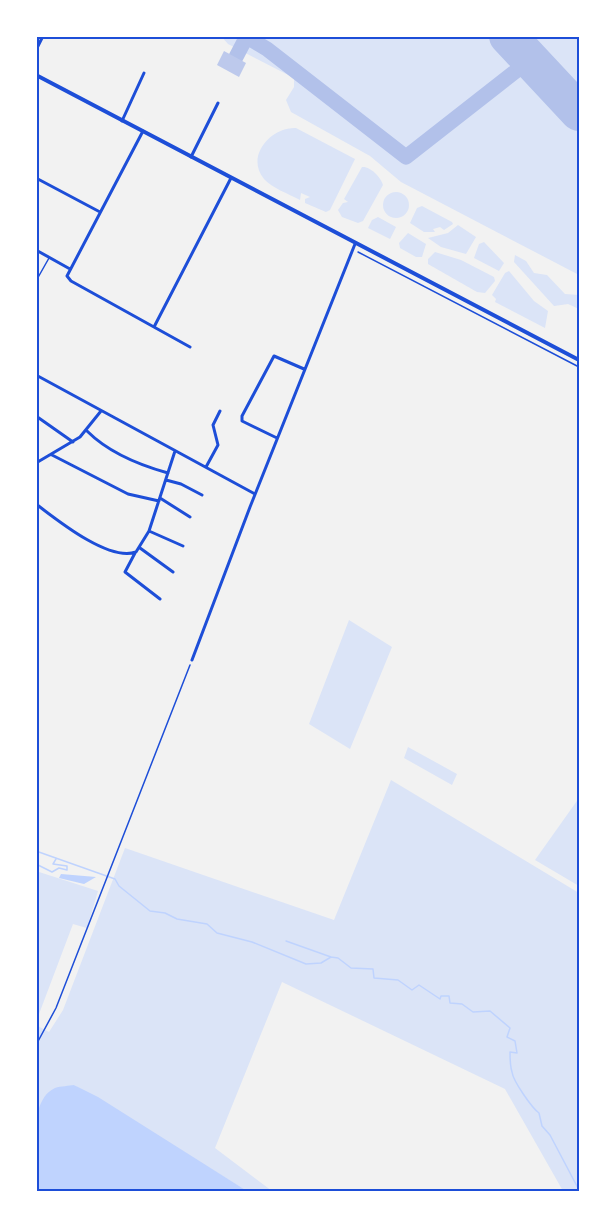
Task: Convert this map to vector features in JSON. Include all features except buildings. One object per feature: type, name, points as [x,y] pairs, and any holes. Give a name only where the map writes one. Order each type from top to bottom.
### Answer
[{"type":"street","points":[[36,50],[43,36]]},
{"type":"street","points":[[122,121],[144,73]]},
{"type":"street","points":[[36,75],[231,178],[353,246],[579,360]]},
{"type":"street","points":[[191,157],[219,103]]},
{"type":"street","points":[[143,131],[67,276],[71,281],[190,347]]},
{"type":"street","points":[[36,178],[100,212]]},
{"type":"street","points":[[154,327],[231,178]]},
{"type":"street","points":[[192,660],[353,246]]},
{"type":"street","points":[[36,250],[70,270]]},
{"type":"street","points":[[277,439],[242,420],[242,416],[274,356],[304,369]]},
{"type":"street","points":[[36,375],[255,494]]},
{"type":"street","points":[[36,463],[73,442],[87,431],[101,411]]},
{"type":"street","points":[[206,467],[218,445],[213,425],[220,411]]},
{"type":"street","points":[[36,416],[73,442]]},
{"type":"street","points":[[87,431],[107,447],[142,466],[168,473]]},
{"type":"street","points":[[160,599],[125,572],[148,531],[175,451]]},
{"type":"street","points":[[52,455],[128,494],[160,500],[190,518]]},
{"type":"street","points":[[166,480],[181,484],[202,495]]},
{"type":"street","points":[[36,504],[97,544],[123,553],[138,550],[173,572]]},
{"type":"street","points":[[148,531],[183,546]]},
{"type":"lane","points":[[36,281],[49,257]]},
{"type":"path","points":[[353,246],[579,367]]},
{"type":"path","points":[[36,1045],[56,1008],[192,660]]},
{"type":"shaded area","points":[[221,36],[579,36],[579,275],[401,182],[370,156],[291,112],[286,100],[294,87],[294,78],[228,44]]},
{"type":"shaded area","points":[[296,128],[355,159],[330,210],[326,212],[305,203],[305,199],[310,197],[301,193],[300,200],[271,185],[259,170],[257,161],[264,144],[278,132]]},
{"type":"shaded area","points":[[362,167],[375,173],[383,185],[363,221],[358,223],[342,217],[338,210],[343,203],[348,202],[344,199]]},
{"type":"shaded area","points":[[396,192],[405,196],[409,205],[405,214],[396,218],[387,214],[383,205],[387,196]]},
{"type":"shaded area","points":[[422,206],[453,224],[444,230],[440,227],[433,229],[435,232],[424,232],[410,223],[417,208]]},
{"type":"shaded area","points":[[378,217],[396,227],[390,239],[368,228],[372,220]]},
{"type":"shaded area","points":[[458,225],[476,237],[466,254],[441,247],[428,238],[448,233]]},
{"type":"shaded area","points":[[408,233],[426,244],[422,257],[416,257],[400,248],[399,243]]},
{"type":"shaded area","points":[[484,242],[504,263],[499,271],[474,258],[479,244]]},
{"type":"shaded area","points":[[435,252],[461,260],[494,277],[495,281],[485,293],[477,292],[428,264],[428,259]]},
{"type":"shaded area","points":[[515,255],[526,261],[534,273],[547,275],[565,294],[579,295],[579,309],[568,304],[554,306],[514,262]]},
{"type":"shaded area","points":[[509,271],[534,301],[548,311],[545,328],[495,302],[496,299],[492,295],[505,273]]},
{"type":"shaded area","points":[[349,620],[392,647],[350,749],[309,724]]},
{"type":"shaded area","points":[[408,747],[457,774],[452,785],[404,758]]},
{"type":"shaded area","points":[[391,780],[579,893],[579,1191],[563,1191],[505,1089],[282,982],[215,1148],[272,1191],[247,1191],[74,1085],[36,1112],[36,1025],[49,1032],[63,1010],[125,848],[334,920]]},
{"type":"shaded area","points":[[579,798],[579,886],[535,860]]},
{"type":"shaded area","points":[[36,871],[98,891],[87,928],[73,924],[36,1022]]},
{"type":"water","points":[[61,874],[96,877],[84,884],[59,878]]},
{"type":"water","points":[[74,1085],[98,1097],[247,1191],[36,1191],[34,1150],[36,1119],[40,1106],[46,1095],[55,1088]]},
{"type":"waterway","points":[[36,851],[115,879],[119,886],[150,911],[207,924],[217,933],[252,942],[306,964],[321,963],[331,957],[338,958],[351,968],[373,969],[374,978],[398,980],[412,990],[419,985],[440,999],[441,996],[449,996],[450,1003],[462,1004],[473,1012],[490,1011],[510,1028],[507,1037],[515,1041],[517,1053],[510,1052],[513,1076],[523,1094],[539,1113],[542,1126],[550,1135],[579,1190]]},
{"type":"waterway","points":[[36,864],[52,872],[59,868],[67,870],[67,866],[53,864],[56,859]]},
{"type":"waterway","points":[[286,941],[331,957]]},
{"type":"taxiway","points":[[236,57],[247,36]]},
{"type":"taxiway","points":[[247,37],[267,49],[406,157],[530,60]]},
{"type":"runway","points":[[508,36],[579,112]]}]
